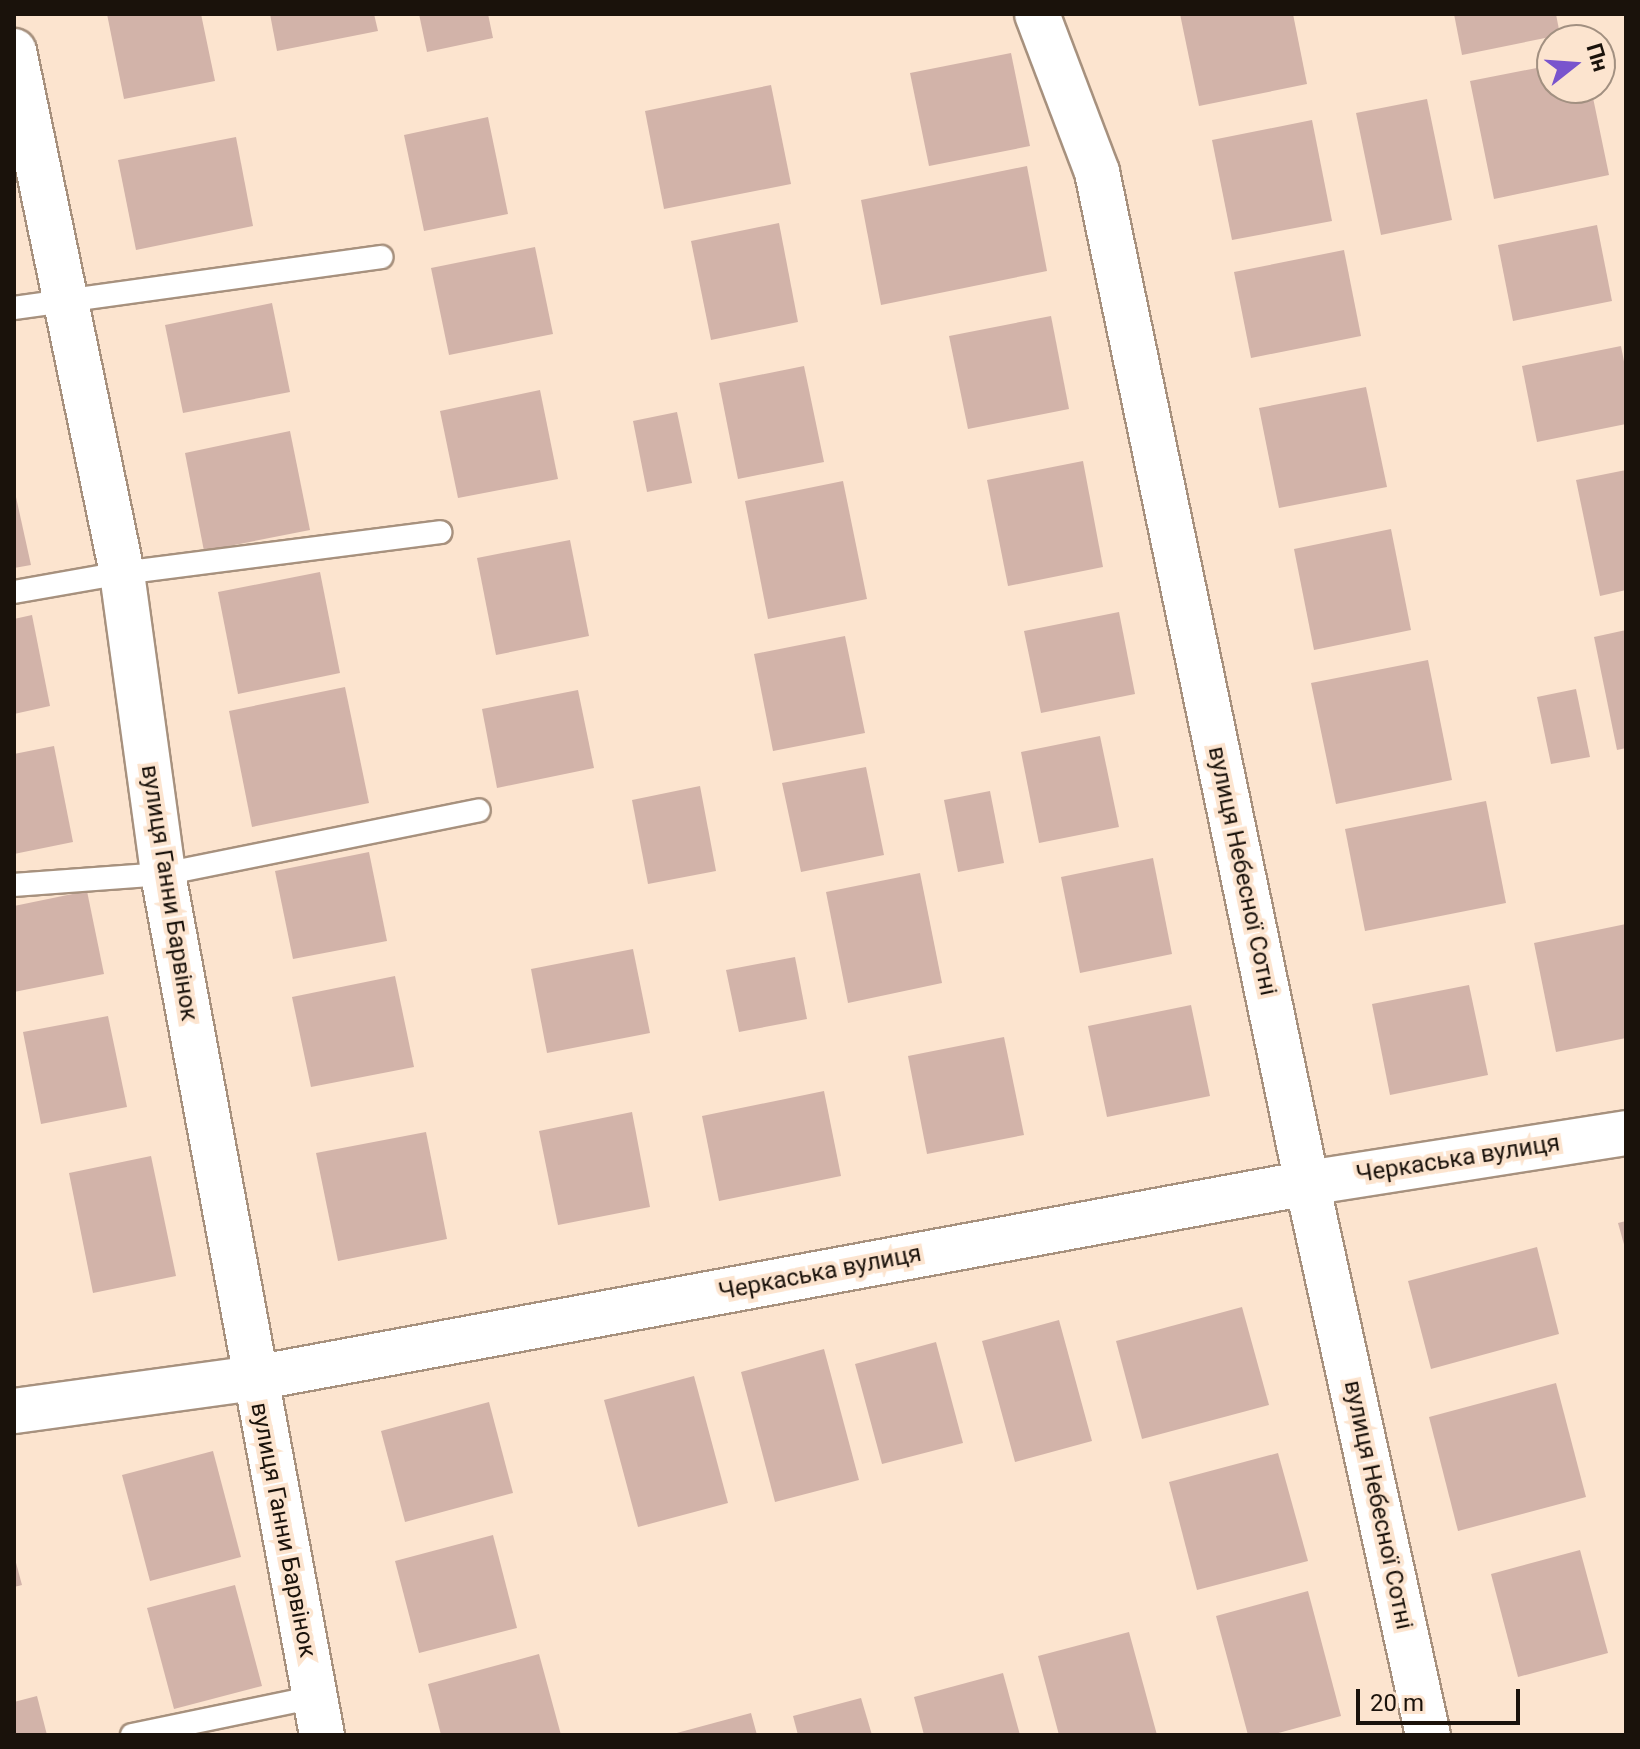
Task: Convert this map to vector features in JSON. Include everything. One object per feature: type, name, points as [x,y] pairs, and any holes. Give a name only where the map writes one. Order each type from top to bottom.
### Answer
[{"type":"street","name":"вулиця Небесної Сотні","points":[[1037,14],[1097,172],[1307,1183],[1428,1735]]},
{"type":"street","name":"вулиця Ганни Барвінок","points":[[14,51],[122,573],[163,874],[319,1716]]},
{"type":"street","name":"Черкаська вулиця","points":[[14,1411],[255,1378],[1307,1183],[1626,1133]]},
{"type":"lane","points":[[14,308],[381,257]]},
{"type":"lane","points":[[14,592],[122,573],[440,532]]},
{"type":"lane","points":[[14,885],[163,874],[479,810]]},
{"type":"lane","points":[[132,1735],[319,1716]]},
{"type":"building","points":[[107,14],[201,14],[215,81],[124,99]]},
{"type":"building","points":[[270,14],[374,14],[378,31],[277,51]]},
{"type":"building","points":[[419,14],[488,14],[493,38],[427,52]]},
{"type":"building","points":[[1180,14],[1293,14],[1307,84],[1199,106]]},
{"type":"building","points":[[1454,14],[1556,14],[1558,24],[1536,24],[1536,40],[1462,55]]},
{"type":"building","points":[[1011,53],[1030,146],[929,166],[910,73]]},
{"type":"building","points":[[1536,68],[1536,104],[1594,104],[1609,175],[1494,199],[1470,81]]},
{"type":"building","points":[[771,85],[791,184],[664,209],[645,111]]},
{"type":"building","points":[[1427,99],[1452,220],[1381,235],[1356,113]]},
{"type":"building","points":[[488,117],[508,214],[424,231],[404,135]]},
{"type":"building","points":[[1312,120],[1332,221],[1232,240],[1212,140]]},
{"type":"building","points":[[236,137],[253,226],[136,250],[118,160]]},
{"type":"building","points":[[1027,166],[1047,271],[881,305],[861,200]]},
{"type":"building","points":[[779,223],[798,322],[711,340],[691,241]]},
{"type":"building","points":[[1597,225],[1612,301],[1513,321],[1498,245]]},
{"type":"building","points":[[535,247],[553,334],[449,355],[431,268]]},
{"type":"building","points":[[1344,250],[1361,336],[1251,358],[1234,272]]},
{"type":"building","points":[[272,303],[290,392],[183,413],[165,325]]},
{"type":"building","points":[[1051,316],[1069,409],[968,429],[949,336]]},
{"type":"building","points":[[1621,346],[1626,372],[1626,424],[1537,442],[1522,366]]},
{"type":"building","points":[[804,366],[824,462],[738,479],[719,383]]},
{"type":"building","points":[[1366,387],[1387,487],[1279,508],[1259,408]]},
{"type":"building","points":[[540,390],[558,479],[458,498],[440,411]]},
{"type":"building","points":[[677,412],[692,483],[647,492],[633,421]]},
{"type":"building","points":[[290,431],[310,530],[204,551],[185,453]]},
{"type":"building","points":[[1083,461],[1103,567],[1008,586],[987,480]]},
{"type":"building","points":[[1626,470],[1626,590],[1600,596],[1576,480]]},
{"type":"building","points":[[843,481],[867,599],[768,619],[745,501]]},
{"type":"building","points":[[14,488],[31,565],[14,568]]},
{"type":"building","points":[[1391,529],[1411,630],[1314,650],[1294,549]]},
{"type":"building","points":[[570,540],[589,636],[496,655],[477,558]]},
{"type":"building","points":[[320,572],[340,673],[238,694],[218,592]]},
{"type":"building","points":[[1119,612],[1135,694],[1041,713],[1024,631]]},
{"type":"building","points":[[32,615],[50,706],[14,714],[14,619]]},
{"type":"building","points":[[1626,630],[1626,748],[1617,750],[1594,637]]},
{"type":"building","points":[[845,636],[865,733],[773,751],[754,654]]},
{"type":"building","points":[[1428,660],[1452,780],[1336,804],[1311,683]]},
{"type":"building","points":[[345,687],[369,803],[252,827],[229,711]]},
{"type":"building","points":[[1576,689],[1590,757],[1551,764],[1537,697]]},
{"type":"building","points":[[578,690],[594,768],[497,788],[482,709]]},
{"type":"building","points":[[1100,736],[1119,827],[1039,843],[1021,752]]},
{"type":"building","points":[[54,746],[73,842],[14,854],[14,754]]},
{"type":"building","points":[[866,767],[884,855],[801,872],[782,783]]},
{"type":"building","points":[[700,786],[716,871],[648,884],[632,800]]},
{"type":"building","points":[[990,791],[1004,863],[958,872],[944,800]]},
{"type":"building","points":[[1486,801],[1506,903],[1365,931],[1345,829]]},
{"type":"building","points":[[369,852],[387,941],[293,959],[275,871]]},
{"type":"building","points":[[1153,858],[1172,954],[1080,973],[1061,877]]},
{"type":"building","points":[[920,873],[942,983],[848,1003],[826,892]]},
{"type":"building","points":[[87,891],[104,974],[14,992],[14,906]]},
{"type":"building","points":[[1626,924],[1626,1038],[1556,1052],[1534,943]]},
{"type":"building","points":[[633,949],[650,1033],[547,1053],[531,969]]},
{"type":"building","points":[[795,957],[807,1019],[739,1032],[726,970]]},
{"type":"building","points":[[395,976],[414,1067],[311,1087],[292,997]]},
{"type":"building","points":[[1469,985],[1488,1075],[1390,1095],[1372,1004]]},
{"type":"building","points":[[1191,1005],[1210,1096],[1107,1117],[1088,1026]]},
{"type":"building","points":[[108,1016],[127,1107],[41,1124],[23,1032]]},
{"type":"building","points":[[1004,1037],[1024,1135],[927,1154],[908,1056]]},
{"type":"building","points":[[824,1091],[841,1176],[719,1201],[702,1116]]},
{"type":"building","points":[[632,1112],[650,1207],[558,1225],[539,1131]]},
{"type":"building","points":[[426,1132],[447,1239],[338,1261],[316,1153]]},
{"type":"building","points":[[151,1156],[176,1276],[93,1293],[69,1173]]},
{"type":"building","points":[[1626,1221],[1626,1248],[1625,1248],[1618,1223]]},
{"type":"building","points":[[1537,1247],[1559,1334],[1431,1369],[1408,1281]]},
{"type":"building","points":[[1242,1307],[1269,1405],[1142,1439],[1116,1341]]},
{"type":"building","points":[[1059,1320],[1092,1441],[1015,1462],[982,1341]]},
{"type":"building","points":[[936,1342],[963,1443],[882,1464],[855,1364]]},
{"type":"building","points":[[824,1349],[859,1480],[775,1502],[741,1372]]},
{"type":"building","points":[[694,1376],[728,1503],[638,1527],[604,1400]]},
{"type":"building","points":[[1556,1383],[1586,1497],[1458,1531],[1429,1417]]},
{"type":"building","points":[[489,1402],[513,1493],[405,1522],[381,1431]]},
{"type":"building","points":[[213,1451],[241,1557],[150,1581],[122,1475]]},
{"type":"building","points":[[1278,1453],[1308,1561],[1197,1590],[1169,1482]]},
{"type":"building","points":[[493,1535],[517,1628],[419,1653],[395,1561]]},
{"type":"building","points":[[1580,1550],[1608,1653],[1518,1677],[1491,1574]]},
{"type":"building","points":[[14,1560],[22,1585],[14,1587]]},
{"type":"building","points":[[235,1585],[262,1686],[174,1709],[147,1608]]},
{"type":"building","points":[[1308,1591],[1341,1716],[1271,1735],[1248,1735],[1216,1616]]},
{"type":"building","points":[[1129,1632],[1157,1735],[1059,1735],[1038,1656]]},
{"type":"building","points":[[539,1654],[561,1735],[441,1735],[428,1684]]},
{"type":"building","points":[[1003,1673],[1020,1735],[924,1735],[914,1697]]},
{"type":"building","points":[[37,1696],[47,1735],[14,1735],[14,1702]]},
{"type":"building","points":[[861,1698],[872,1735],[798,1735],[793,1716]]},
{"type":"building","points":[[751,1713],[757,1735],[673,1735],[673,1734]]}]
